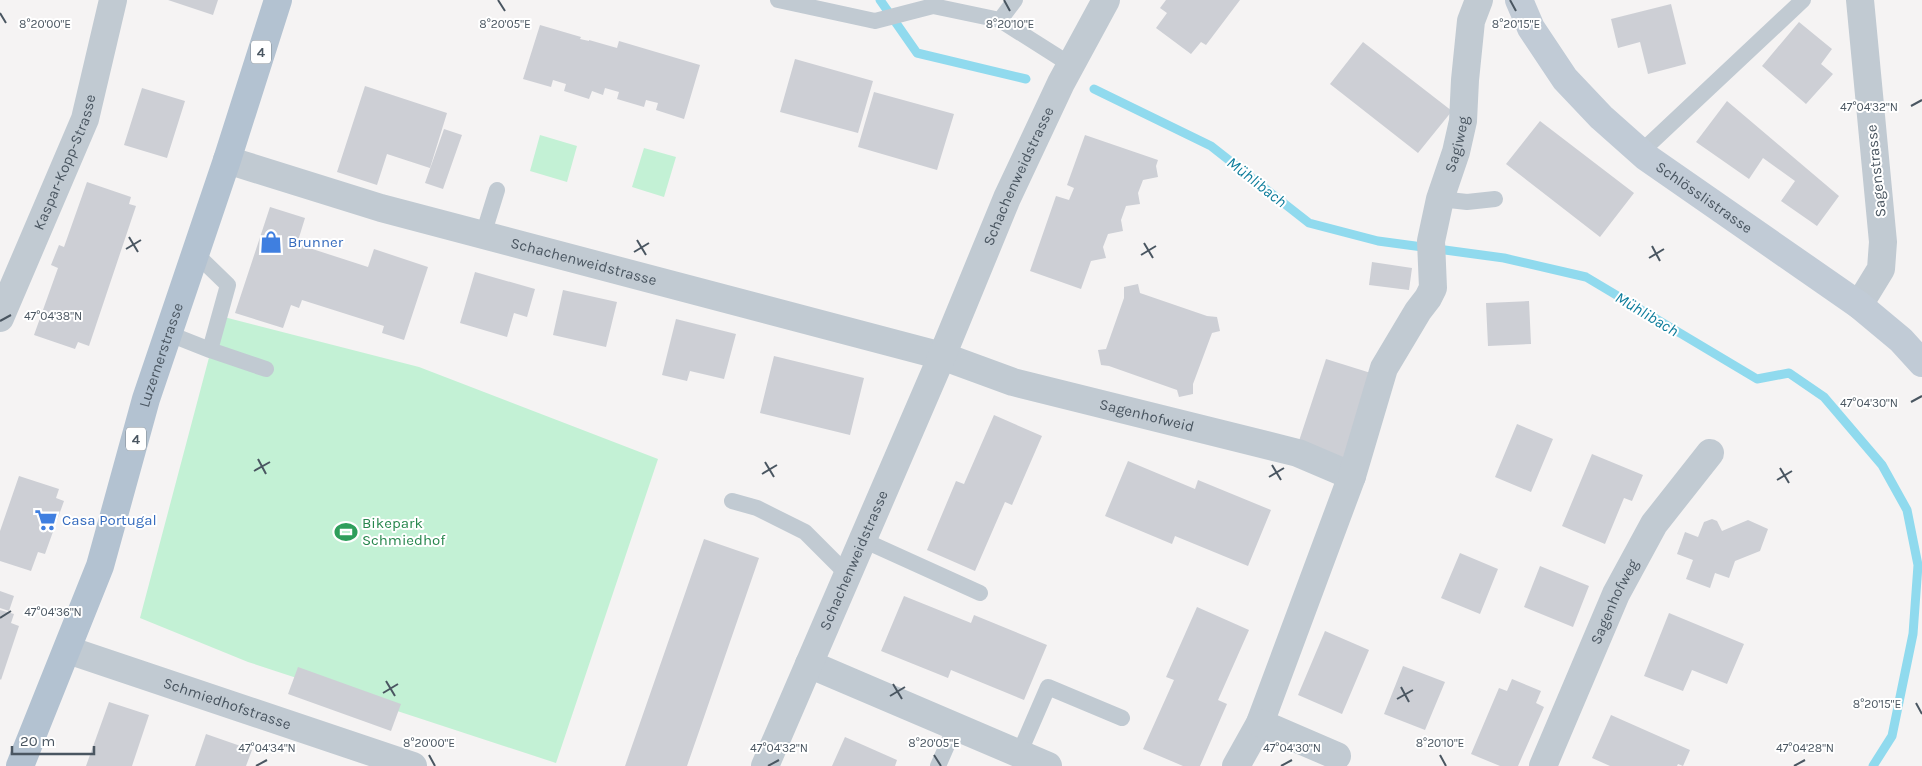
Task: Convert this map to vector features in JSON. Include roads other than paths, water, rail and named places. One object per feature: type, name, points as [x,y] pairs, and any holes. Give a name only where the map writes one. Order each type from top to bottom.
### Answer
[{"type":"main road","name":"Luzernerstrasse","points":[[20,766],[100,566],[146,399],[227,160],[278,0]]},
{"type":"main road","name":"Schlösslistrasse","points":[[1519,0],[1531,28],[1565,79],[1601,117],[1641,152],[1859,305],[1901,340],[1922,363]]},
{"type":"street","name":"Kaspar-Kopp-Strasse","points":[[0,318],[85,119],[113,0]]},
{"type":"street","name":"Schachenweidstrasse","points":[[765,766],[942,356],[1007,198],[1061,83],[1106,0]]},
{"type":"street","name":"Sagiweg","points":[[1352,476],[1384,368],[1433,288],[1430,241],[1463,121],[1471,21],[1479,0]]},
{"type":"street","name":"Sagenstrasse","points":[[1859,305],[1882,269],[1883,242],[1860,0]]},
{"type":"street","name":"Schachenweidstrasse","points":[[227,160],[381,208],[942,356]]},
{"type":"street","name":"Sagenhofweid","points":[[942,356],[1013,382],[1298,453],[1352,476]]},
{"type":"street","name":"Sagenhofweg","points":[[1542,766],[1616,594],[1654,524],[1710,454]]},
{"type":"street","points":[[1236,766],[1260,723],[1352,476]]},
{"type":"street","name":"Schmiedhofstrasse","points":[[68,650],[413,766]]},
{"type":"street","points":[[809,664],[1048,766]]},
{"type":"street","points":[[1260,723],[1337,756]]},
{"type":"lane","points":[[778,0],[826,5],[875,22],[909,14],[932,3],[1000,20],[1071,64]]},
{"type":"lane","points":[[1000,20],[1014,0]]},
{"type":"lane","points":[[1641,152],[1803,0]]},
{"type":"lane","points":[[483,235],[497,190]]},
{"type":"lane","points":[[1440,199],[1467,202],[1495,199]]},
{"type":"lane","points":[[195,253],[228,284],[210,350]]},
{"type":"lane","points":[[168,333],[266,369]]},
{"type":"lane","points":[[732,501],[756,508],[805,532],[848,575]]},
{"type":"lane","points":[[863,540],[980,593]]},
{"type":"lane","points":[[1019,754],[1048,687],[1122,718]]},
{"type":"lane","points":[[938,766],[955,727]]},
{"type":"waterway","name":"Mühlibach","points":[[880,0],[917,53],[1026,79]]},
{"type":"waterway","name":"Mühlibach","points":[[1094,89],[1211,146],[1309,223],[1378,241],[1504,258],[1586,277],[1757,379],[1789,373],[1824,397],[1882,465],[1907,510],[1918,565],[1913,634],[1892,736],[1873,766]]},
{"type":"place","name":"Brunner","points":[[271,242]]},
{"type":"place","name":"Casa Portugal","points":[[46,520]]},
{"type":"place","name":"Bikepark Schmiedhof","points":[[346,532]]}]
